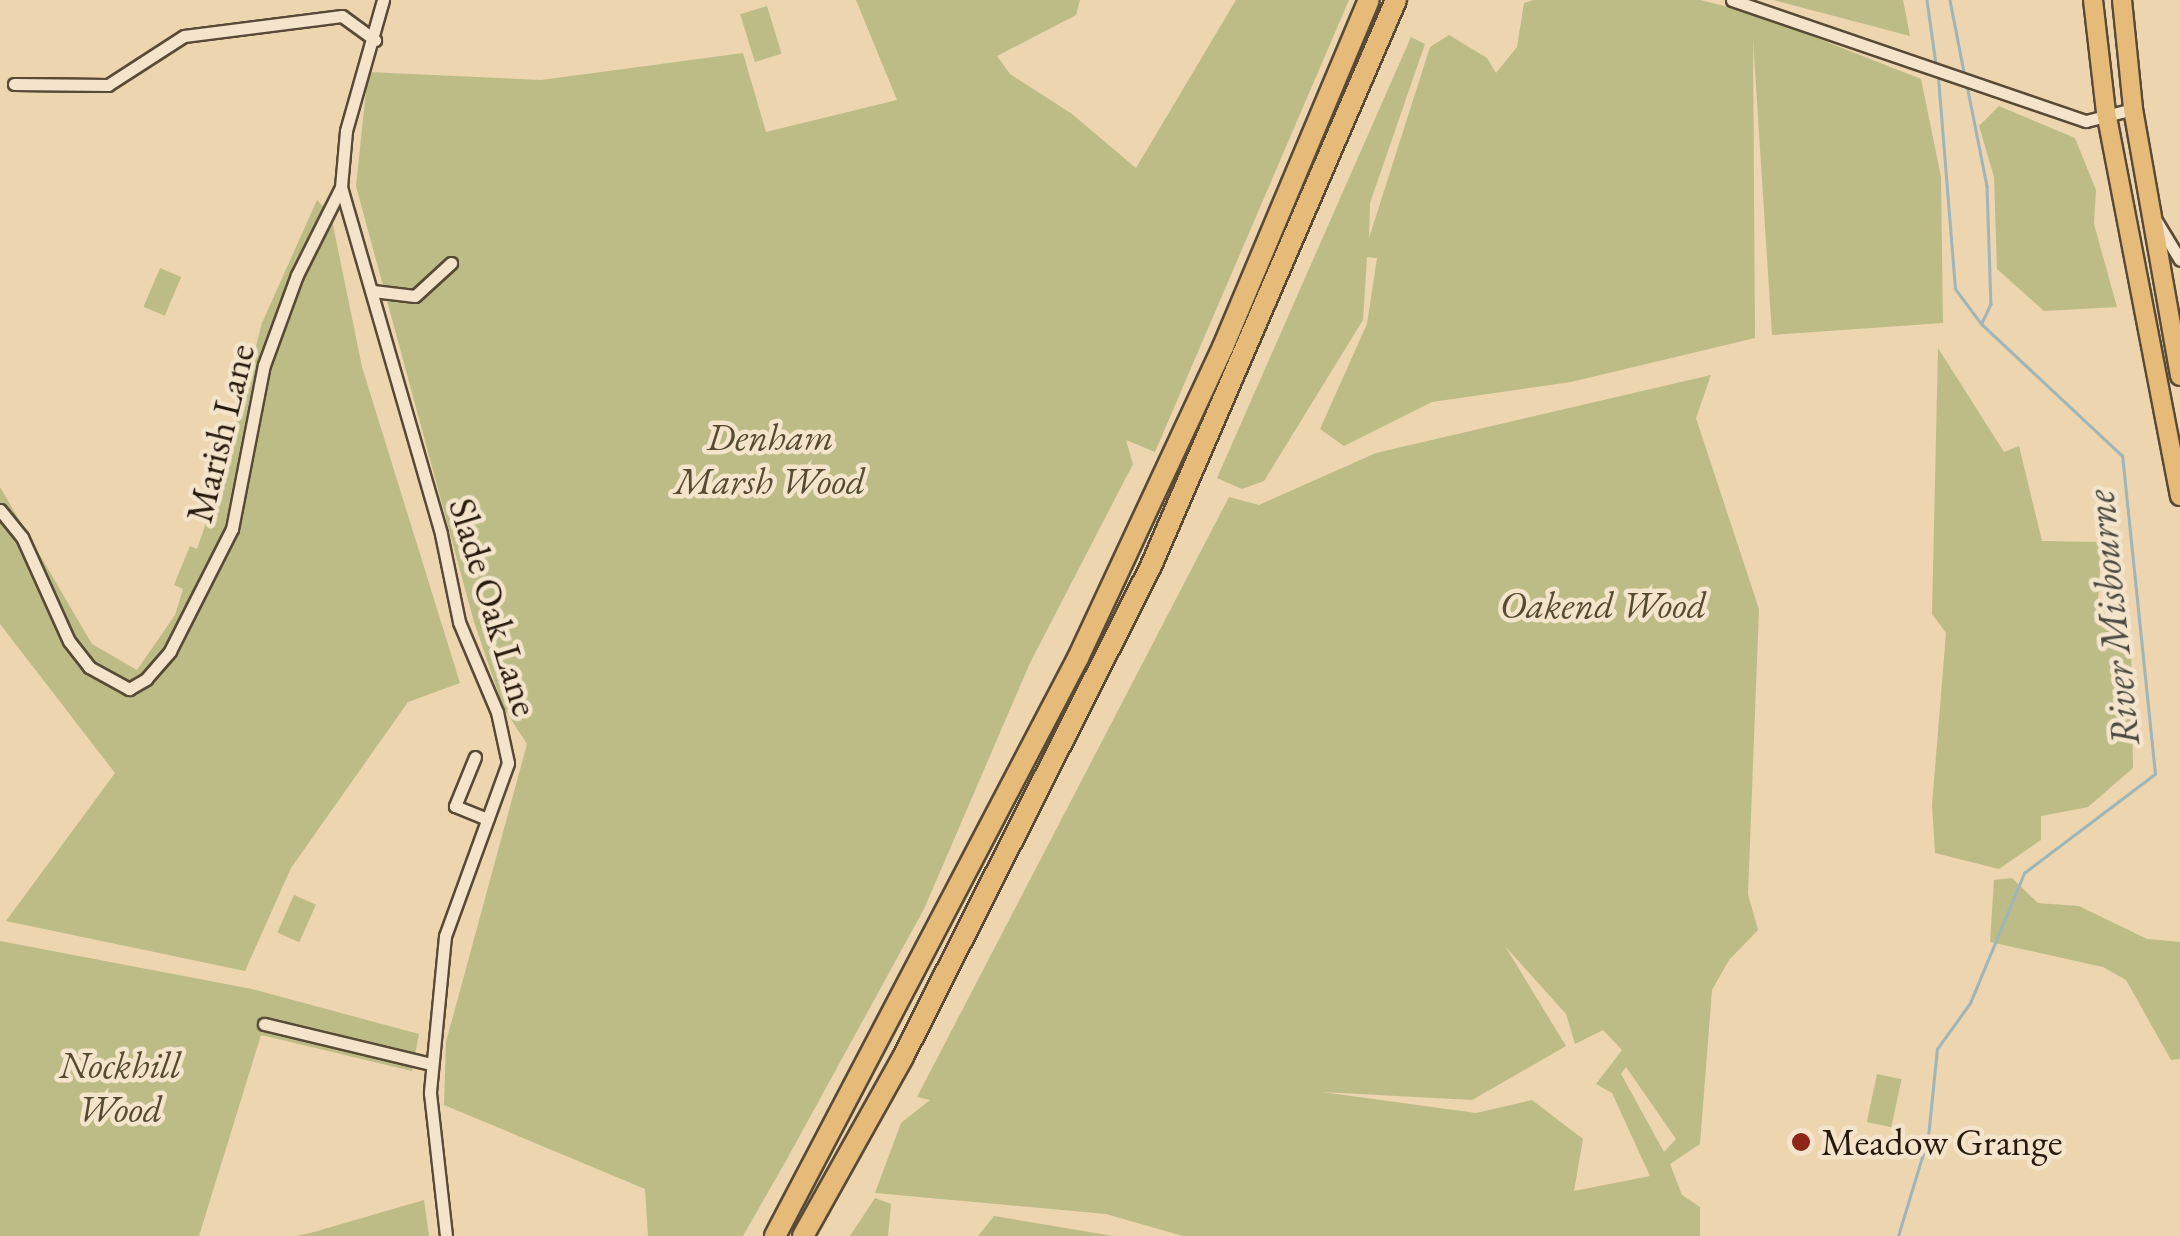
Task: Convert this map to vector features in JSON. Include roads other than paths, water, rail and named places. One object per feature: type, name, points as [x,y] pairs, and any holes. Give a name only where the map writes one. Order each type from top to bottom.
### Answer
[{"type":"highway","points":[[776,1236],[1070,676],[1223,347],[1369,0]]},
{"type":"highway","points":[[803,1236],[911,1040],[1151,566],[1396,0]]},
{"type":"highway","points":[[2094,0],[2106,112],[2180,496]]},
{"type":"highway","points":[[2122,0],[2134,108],[2180,376]]},
{"type":"street","name":"Slade Oak Lane","points":[[383,0],[375,40],[346,131],[341,187],[373,291],[459,622],[498,712],[508,763],[444,936],[430,1064],[446,1236]]},
{"type":"street","points":[[1732,0],[1971,78],[2086,121],[2106,112],[2134,108]]},
{"type":"street","points":[[14,84],[108,85],[184,36],[342,16],[375,40]]},
{"type":"street","name":"Marish Lane","points":[[0,510],[22,537],[69,642],[89,668],[129,689],[146,679],[170,651],[232,530],[264,365],[297,275],[341,187]]},
{"type":"street","points":[[2151,214],[2180,260]]},
{"type":"street","points":[[373,291],[415,296],[450,263]]},
{"type":"street","points":[[474,757],[456,806],[487,819]]},
{"type":"street","points":[[264,1024],[430,1064]]},
{"type":"waterway","name":"River Misbourne","points":[[1927,0],[1936,64]]},
{"type":"waterway","name":"River Misbourne","points":[[1950,0],[1965,77]]},
{"type":"waterway","name":"River Misbourne","points":[[1898,1236],[1928,1137],[1937,1049],[1970,1003],[2024,873],[2155,774],[2122,456],[1981,324],[1955,289],[1938,76]]},
{"type":"waterway","name":"River Misbourne","points":[[1967,85],[1987,186],[1991,304],[1982,323]]},
{"type":"place","name":"Meadow Grange","points":[[1801,1142]]},
{"type":"park label","name":"Denham Marsh Wood","points":[[770,459]]},
{"type":"park label","name":"Oakend Wood","points":[[1603,605]]},
{"type":"park label","name":"Nockhill Wood","points":[[120,1087]]}]
